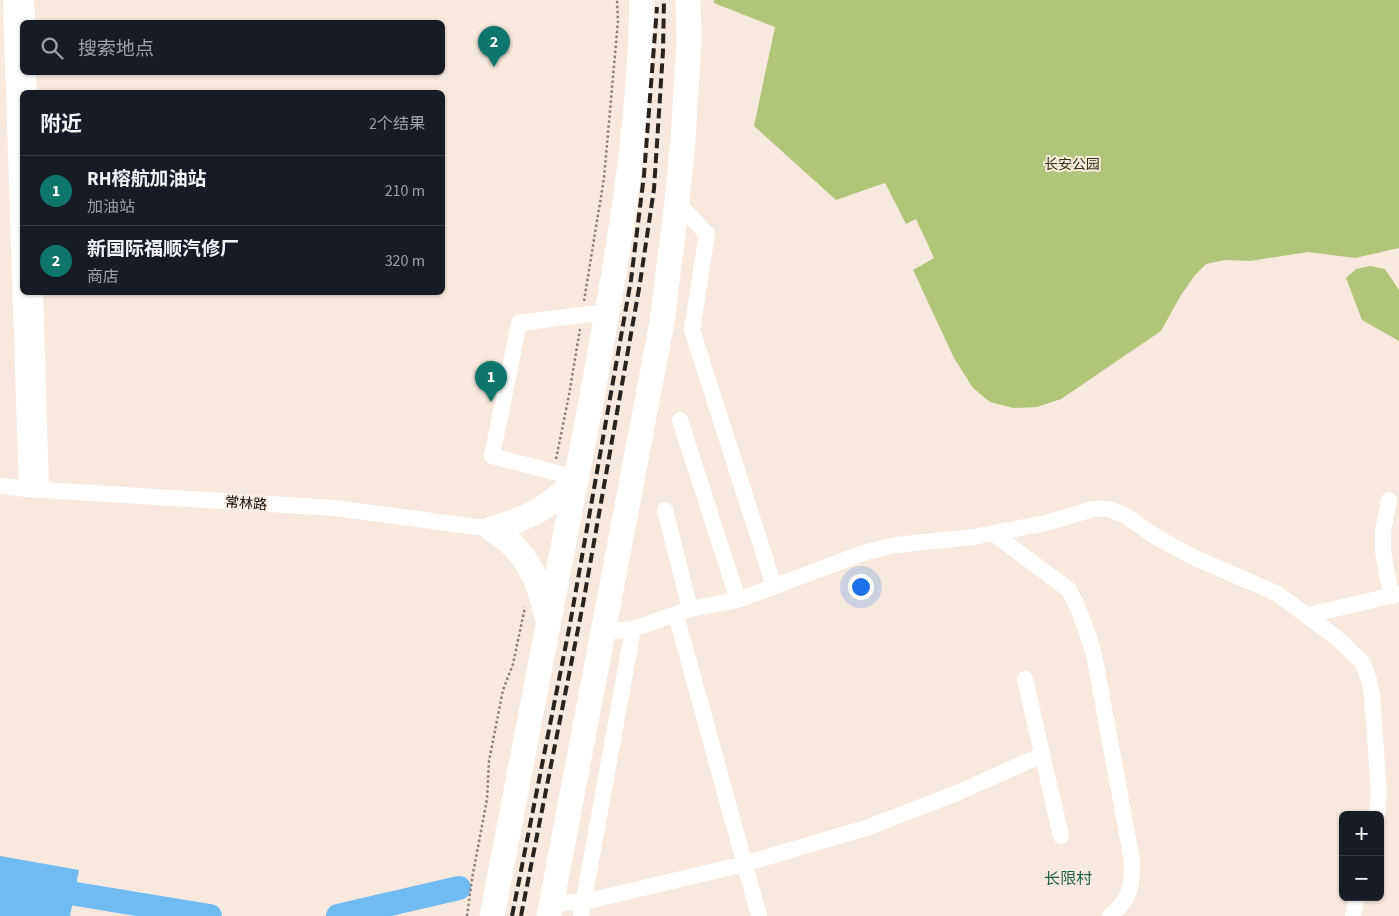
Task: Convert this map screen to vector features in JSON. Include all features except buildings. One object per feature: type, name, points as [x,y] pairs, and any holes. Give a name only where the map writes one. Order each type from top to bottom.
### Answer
[{"type":"highway","points":[[492,916],[577,478],[622,226],[642,40],[642,0]]},
{"type":"highway","points":[[550,909],[662,322],[677,202],[689,41],[688,0]]},
{"type":"highway","points":[[492,529],[534,513],[563,493],[577,478]]},
{"type":"highway","points":[[492,529],[504,536],[530,566],[538,582],[548,625]]},
{"type":"street","points":[[11,0],[20,192]]},
{"type":"street","points":[[26,0],[27,20]]},
{"type":"street","points":[[28,75],[29,90]]},
{"type":"street","points":[[677,202],[707,234],[692,330],[774,586]]},
{"type":"street","points":[[25,295],[34,490]]},
{"type":"street","points":[[34,490],[35,295]]},
{"type":"street","points":[[577,478],[492,456],[519,323],[607,312]]},
{"type":"street","points":[[680,420],[738,600]]},
{"type":"street","name":"常林路","points":[[0,486],[34,490],[335,508],[492,529]]},
{"type":"street","points":[[1308,615],[1395,595],[1383,551],[1383,532],[1389,500]]},
{"type":"street","points":[[604,632],[632,629],[683,612],[738,600],[866,552],[896,545],[973,537],[1046,523],[1093,509],[1109,510],[1124,515],[1158,538],[1193,557],[1276,593],[1336,636],[1362,663],[1370,680],[1379,791],[1377,811]]},
{"type":"street","points":[[665,510],[683,612],[744,864],[759,916]]},
{"type":"street","points":[[993,533],[1068,589],[1088,633],[1094,654],[1132,861],[1132,881],[1128,896],[1110,916]]},
{"type":"street","points":[[582,909],[632,629]]},
{"type":"street","points":[[1025,679],[1061,836]]},
{"type":"street","points":[[550,909],[582,909],[866,828],[958,793],[1042,755]]},
{"type":"street","points":[[1353,916],[1356,901]]},
{"type":"path","points":[[553,471],[569,395],[604,178],[618,21],[617,0]]},
{"type":"path","points":[[467,916],[487,800],[489,761],[503,690],[513,664],[526,599]]},
{"type":"green space","name":"长安公园","points":[[714,0],[1399,0],[1399,248],[1355,258],[1308,252],[1250,261],[1225,260],[1206,264],[1195,275],[1181,295],[1161,331],[1061,399],[1037,407],[1013,408],[990,402],[973,388],[954,358],[913,270],[934,258],[916,219],[906,224],[885,183],[836,200],[754,126],[775,27],[714,3]]},
{"type":"green space","points":[[1370,266],[1385,269],[1399,290],[1399,341],[1362,320],[1346,278],[1356,269]]},
{"type":"water","points":[[0,856],[79,870],[70,916],[0,916]]},
{"type":"waterway","points":[[0,885],[70,893],[210,916]]},
{"type":"waterway","points":[[338,916],[459,888]]},
{"type":"railway","points":[[521,916],[583,604],[640,283],[654,189],[663,51],[664,0]]},
{"type":"railway","points":[[512,916],[570,624],[631,280],[644,175],[657,7]]},
{"type":"place","name":"新国际福顺汽修厂","points":[[494,67]]},
{"type":"place","name":"RH榕航加油站","points":[[491,402]]},
{"type":"district","name":"长限村","points":[[1068,878]]}]
